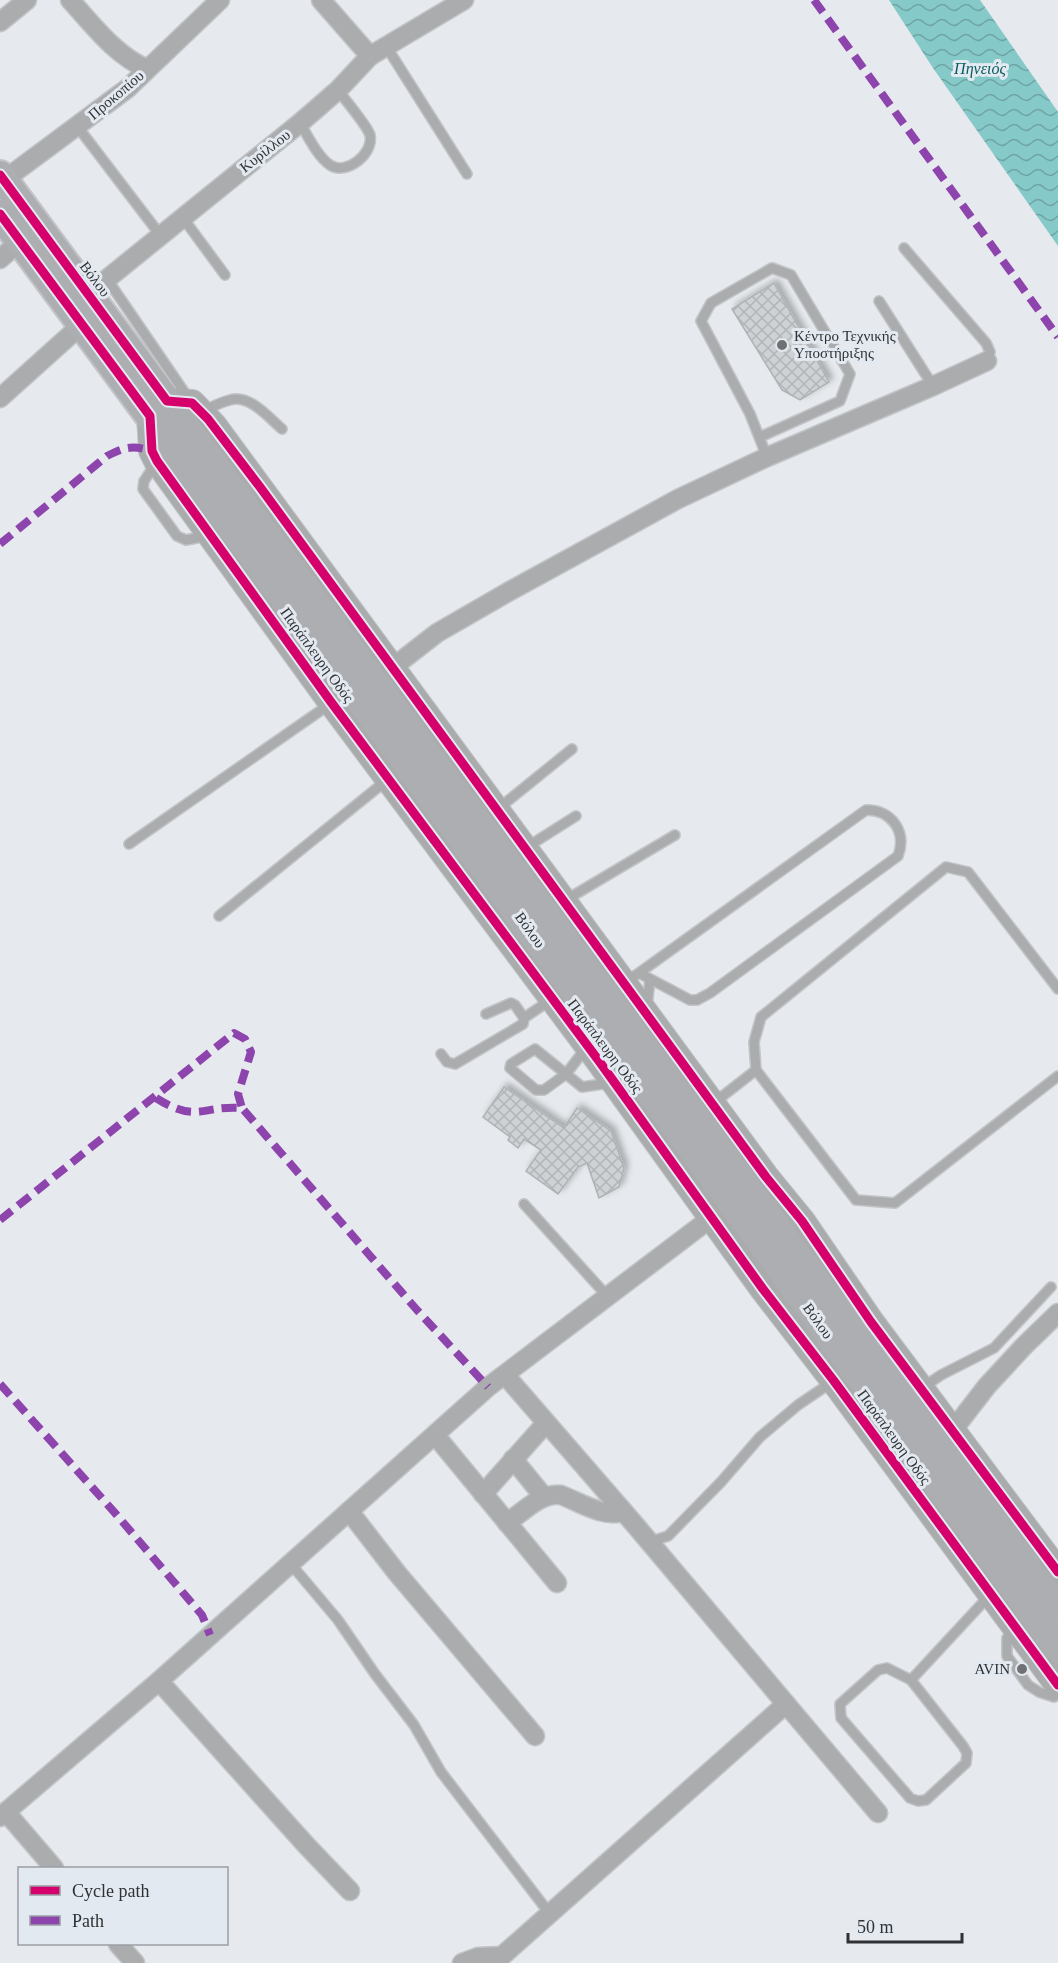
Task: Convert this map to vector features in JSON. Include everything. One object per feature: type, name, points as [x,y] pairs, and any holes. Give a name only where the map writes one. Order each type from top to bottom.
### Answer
[{"type":"main road","name":"Βόλου","points":[[2,177],[89,303],[178,408],[931,1456],[1058,1648]]},
{"type":"main road","name":"Βόλου","points":[[0,214],[10,250],[89,303]]},
{"type":"main road","name":"Βόλου","points":[[931,1456],[1058,1609]]},
{"type":"street","points":[[0,22],[27,0]]},
{"type":"street","points":[[70,0],[121,54],[147,69]]},
{"type":"street","name":"Προκοπίου","points":[[2,177],[128,88],[220,0]]},
{"type":"street","points":[[321,0],[370,56]]},
{"type":"street","name":"Κυρίλλου","points":[[0,398],[89,303],[161,236],[300,123],[338,90],[370,56],[464,0]]},
{"type":"street","points":[[392,668],[437,633],[678,499],[767,457],[987,361]]},
{"type":"street","name":"Παράπλευρη Οδός","points":[[1056,1691],[991,1594],[931,1456],[921,1389],[871,1322],[802,1221],[766,1177],[646,1014],[631,978],[564,901],[260,487],[178,408],[152,451],[157,461],[332,702],[615,1083],[763,1289],[834,1381],[931,1456],[1058,1572]]},
{"type":"street","points":[[52,1867],[3,1814],[159,1681],[505,1375],[711,1218]]},
{"type":"street","points":[[931,1456],[987,1386],[1058,1313]]},
{"type":"street","points":[[505,1375],[878,1813]]},
{"type":"street","points":[[483,1494],[546,1423]]},
{"type":"street","points":[[435,1436],[557,1583]]},
{"type":"street","points":[[513,1459],[544,1497]]},
{"type":"street","points":[[507,1523],[544,1497],[554,1494],[612,1515],[623,1511]]},
{"type":"street","points":[[349,1511],[535,1736]]},
{"type":"street","points":[[159,1681],[350,1891]]},
{"type":"street","points":[[462,1963],[478,1957],[504,1960],[550,1914],[786,1704]]},
{"type":"street","points":[[119,1945],[135,1963]]},
{"type":"lane","points":[[386,46],[467,174]]},
{"type":"lane","points":[[300,123],[327,163],[335,168],[357,162],[365,155],[371,142],[369,132],[338,90]]},
{"type":"lane","points":[[77,126],[161,236]]},
{"type":"lane","points":[[183,218],[225,275]]},
{"type":"lane","points":[[904,248],[986,343],[990,352],[987,361]]},
{"type":"lane","points":[[760,437],[840,401],[850,374],[791,276],[772,268],[711,303],[701,321],[750,414],[767,457]]},
{"type":"lane","points":[[879,301],[933,386]]},
{"type":"lane","points":[[89,303],[178,408],[241,400],[254,405],[282,429]]},
{"type":"lane","points":[[129,844],[332,702]]},
{"type":"lane","points":[[497,810],[572,749]]},
{"type":"lane","points":[[219,916],[389,779]]},
{"type":"lane","points":[[866,810],[880,811],[896,823],[901,842],[898,856],[710,993],[693,1001],[650,979],[631,978],[866,810]]},
{"type":"lane","points":[[525,848],[576,816]]},
{"type":"lane","points":[[564,901],[675,835]]},
{"type":"lane","points":[[1058,989],[968,872],[946,867],[760,1017],[754,1042],[756,1070],[856,1200],[895,1203],[1058,1076]]},
{"type":"lane","points":[[646,1014],[650,979]]},
{"type":"lane","points":[[524,1018],[552,999]]},
{"type":"lane","points":[[441,1054],[447,1062],[455,1064],[523,1024],[524,1018],[511,1003],[486,1014]]},
{"type":"lane","points":[[587,1046],[566,1074],[549,1088],[536,1089],[511,1071],[509,1066],[535,1049],[566,1074],[582,1087],[615,1083]]},
{"type":"lane","points":[[713,1104],[756,1070]]},
{"type":"lane","points":[[524,1204],[608,1298]]},
{"type":"lane","points":[[921,1389],[940,1375],[994,1348],[1051,1287]]},
{"type":"lane","points":[[649,1542],[668,1536],[721,1482],[760,1437],[798,1405],[834,1381]]},
{"type":"lane","points":[[291,1563],[338,1620],[414,1725],[441,1772],[550,1914]]},
{"type":"lane","points":[[911,1680],[991,1594]]},
{"type":"lane","points":[[1007,1638],[1007,1656],[1028,1685],[1039,1692],[1056,1691]]},
{"type":"lane","points":[[887,1668],[911,1680],[967,1753],[966,1763],[926,1800],[918,1801],[910,1798],[841,1718],[840,1712],[840,1704],[878,1670],[887,1668]]},
{"type":"water","name":"Πηνειός","points":[[889,0],[980,0],[1058,112],[1058,246],[933,68]]},
{"type":"building","name":"Κέντρο Τεχνικής Υποστήριξης","points":[[774,283],[829,382],[800,400],[782,390],[732,309]]},
{"type":"building","points":[[504,1087],[564,1128],[577,1108],[611,1131],[624,1168],[619,1187],[599,1198],[587,1163],[578,1167],[558,1194],[526,1171],[541,1150],[524,1139],[518,1148],[508,1140],[510,1137],[483,1117]]},
{"type":"marked path","points":[[814,0],[1058,337]]},
{"type":"marked path","points":[[0,544],[107,456],[129,448],[152,451]]},
{"type":"marked path","points":[[0,1220],[234,1033],[245,1039],[251,1052],[238,1094],[242,1108]]},
{"type":"marked path","points":[[156,1098],[170,1106],[191,1112],[242,1108],[417,1310],[488,1387]]},
{"type":"marked path","points":[[0,1384],[202,1615],[210,1635]]},
{"type":"cycle path","points":[[0,175],[167,401],[192,403],[208,419],[260,487],[766,1177],[802,1221],[871,1322],[1058,1572]]},
{"type":"cycle path","points":[[0,214],[150,416],[152,451],[157,461],[331,702],[599,1061],[763,1289],[834,1381],[1058,1685]]},
{"type":"place","name":"Κέντρο Τεχνικής Υποστήριξης","points":[[782,345]]},
{"type":"place","name":"AVIN","points":[[1022,1669]]}]
